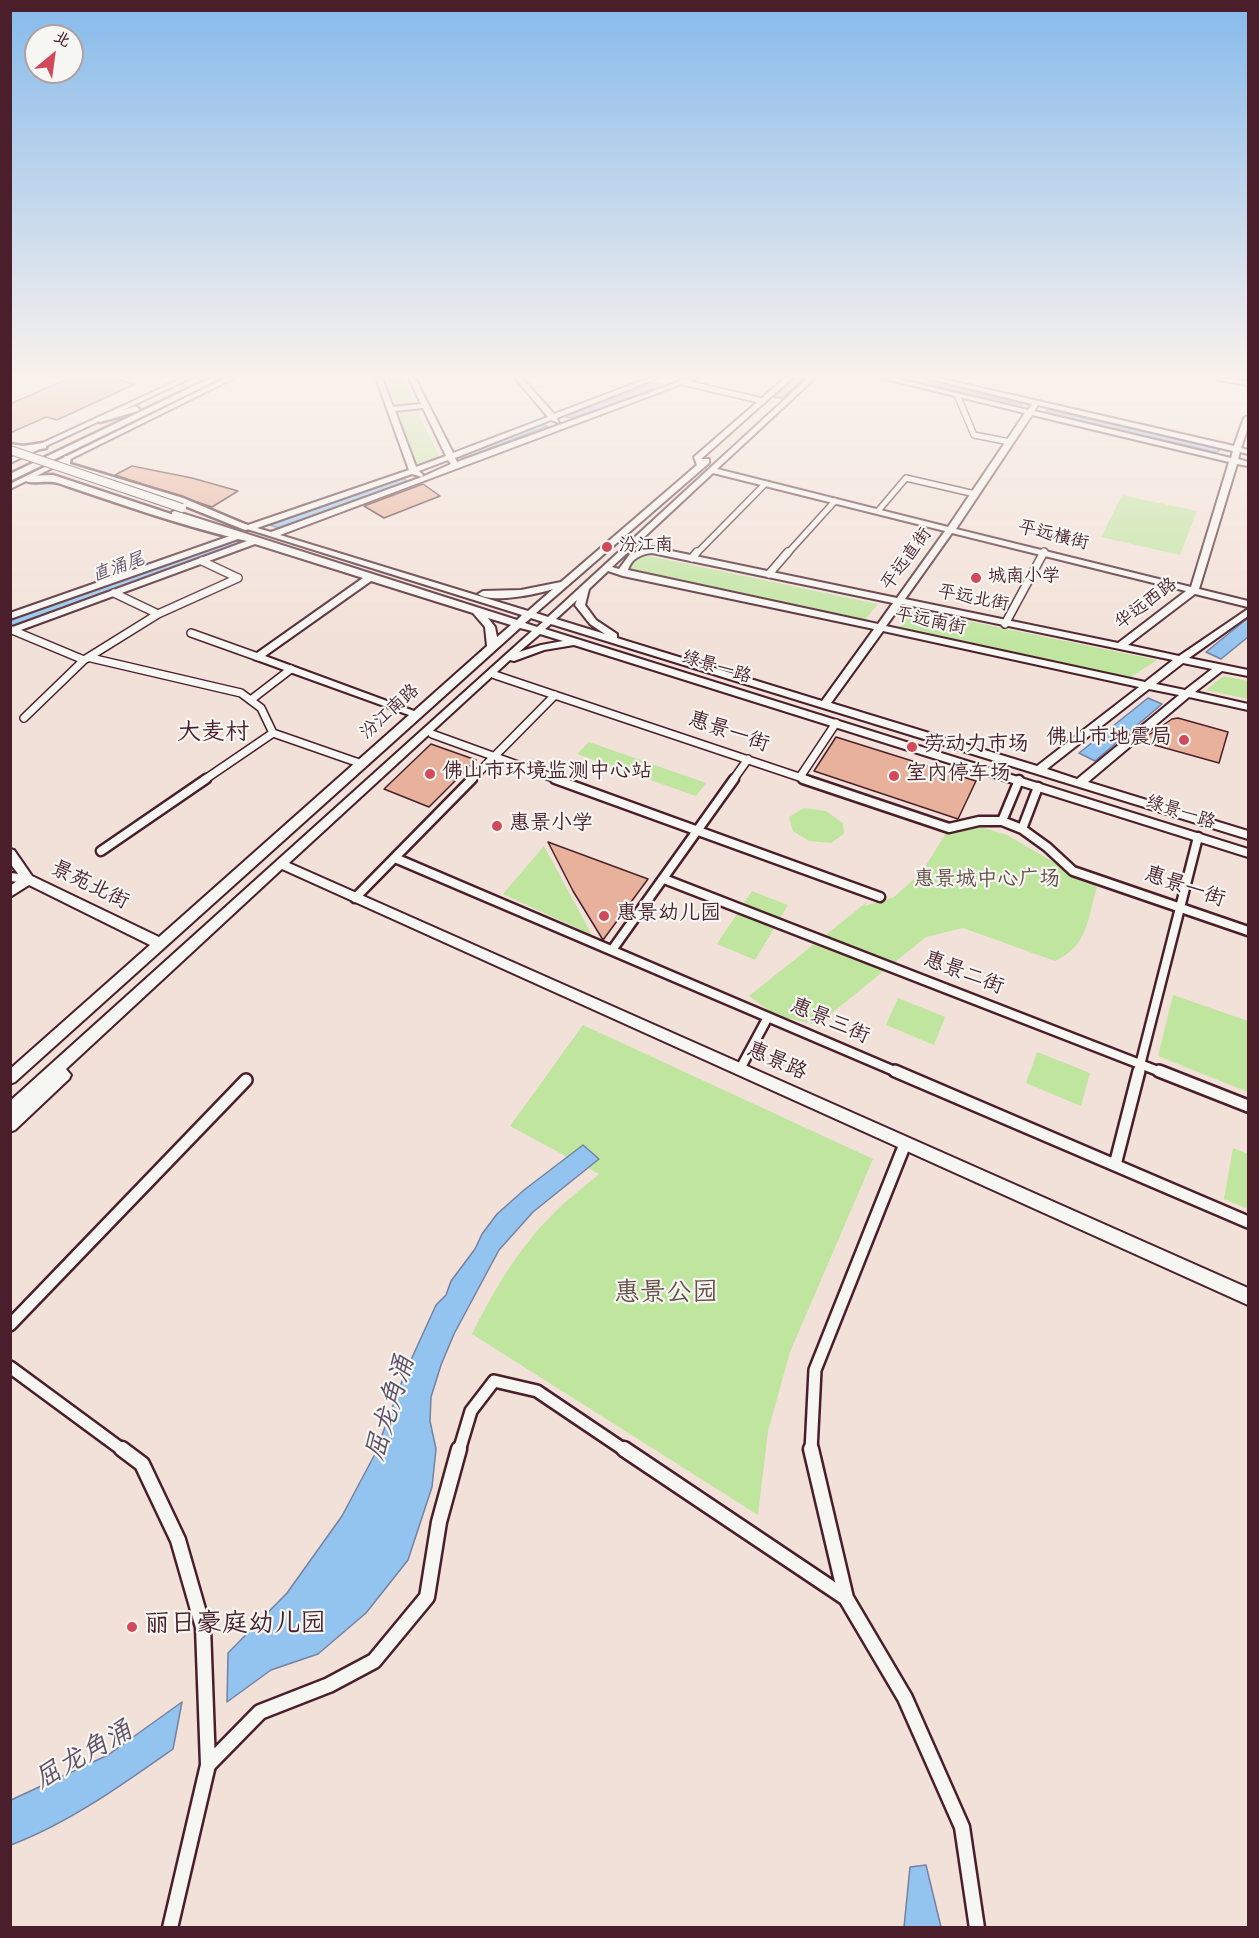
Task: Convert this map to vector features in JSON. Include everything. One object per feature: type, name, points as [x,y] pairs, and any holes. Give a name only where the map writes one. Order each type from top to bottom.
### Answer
[{"type":"highway","points":[[10,478],[30,468]]},
{"type":"highway","points":[[75,468],[179,500],[249,528]]},
{"type":"highway","points":[[27,479],[53,477],[185,522],[238,536]]},
{"type":"street","points":[[38,468],[178,511]]},
{"type":"street","points":[[10,487],[48,468]]},
{"type":"street","points":[[63,468],[178,511]]},
{"type":"street","points":[[249,528],[419,468]]},
{"type":"street","points":[[272,535],[425,479],[448,468]]},
{"type":"street","name":"平远直街","points":[[824,706],[992,468]]},
{"type":"street","name":"华远西路","points":[[1119,647],[1195,589],[1231,468]]},
{"type":"street","points":[[581,598],[636,546],[709,469]]},
{"type":"street","name":"平远横街","points":[[709,469],[1248,604]]},
{"type":"street","name":"汾江南路","points":[[10,1111],[393,765],[586,586],[614,568],[709,469]]},
{"type":"street","name":"汾江南路","points":[[10,1078],[158,942],[492,644],[568,580],[709,469]]},
{"type":"street","points":[[413,471],[425,479]]},
{"type":"street","points":[[878,511],[906,478],[975,494]]},
{"type":"street","points":[[692,558],[765,484]]},
{"type":"street","points":[[769,574],[835,501]]},
{"type":"street","name":"绿景一路","points":[[178,511],[249,528],[1248,835]]},
{"type":"street","name":"绿景一路","points":[[178,511],[238,536],[1248,853]]},
{"type":"street","points":[[10,616],[238,536]]},
{"type":"street","points":[[11,631],[256,541]]},
{"type":"street","name":"平远北街","points":[[636,546],[1248,673]]},
{"type":"street","points":[[614,568],[624,564],[634,555],[652,550]]},
{"type":"street","points":[[1005,624],[1044,552]]},
{"type":"street","points":[[24,718],[88,659],[158,614],[238,578],[202,561]]},
{"type":"street","name":"平远南街","points":[[614,568],[879,629],[1248,707]]},
{"type":"street","points":[[258,657],[370,577]]},
{"type":"street","points":[[464,594],[519,595],[538,592],[568,580]]},
{"type":"street","points":[[586,586],[580,605],[593,622],[625,644]]},
{"type":"street","points":[[114,593],[158,614]]},
{"type":"street","points":[[11,631],[88,659],[231,690],[252,699],[261,708],[273,733],[358,762],[478,650],[492,644],[494,634],[489,623],[476,610]]},
{"type":"street","points":[[1038,771],[1181,659],[1248,612]]},
{"type":"street","points":[[191,633],[409,712]]},
{"type":"street","points":[[10,1125],[393,765],[432,734],[496,670],[512,659],[537,648],[554,644],[582,644]]},
{"type":"street","points":[[1079,783],[1220,667]]},
{"type":"street","points":[[252,699],[291,669]]},
{"type":"street","name":"惠景一街","points":[[496,670],[555,694],[949,828],[979,821],[1002,821]]},
{"type":"street","points":[[355,898],[555,694]]},
{"type":"street","points":[[800,777],[836,723]]},
{"type":"street","points":[[101,851],[273,733]]},
{"type":"street","points":[[432,734],[699,829],[880,897]]},
{"type":"street","points":[[612,950],[748,759]]},
{"type":"street","points":[[1019,780],[1002,821],[1022,829],[1038,787]]},
{"type":"street","name":"惠景一街","points":[[1022,829],[1047,847],[1073,871],[1248,931]]},
{"type":"street","points":[[1115,1165],[1198,837]]},
{"type":"street","name":"景苑北街","points":[[10,853],[28,879],[158,942]]},
{"type":"street","name":"惠景三街","points":[[395,858],[1248,1222]]},
{"type":"street","name":"惠景路","points":[[287,867],[1248,1297]]},
{"type":"street","points":[[10,877],[28,879]]},
{"type":"street","points":[[10,893],[28,879]]},
{"type":"street","name":"惠景二街","points":[[664,879],[1248,1106]]},
{"type":"street","points":[[10,1068],[158,942]]},
{"type":"street","points":[[740,1069],[768,1017]]},
{"type":"street","points":[[10,1325],[246,1080]]},
{"type":"street","points":[[905,1144],[815,1370],[811,1453],[846,1598],[905,1698],[962,1827],[977,1928]]},
{"type":"street","points":[[10,1367],[142,1464],[178,1540],[203,1627],[208,1765],[170,1928]]},
{"type":"street","points":[[208,1765],[260,1712],[329,1685],[374,1661],[427,1597],[439,1522],[460,1446],[471,1411],[494,1381],[537,1391],[846,1598]]},
{"type":"green space","points":[[1122,495],[1197,511],[1180,555],[1101,537]]},
{"type":"green space","points":[[644,555],[878,604],[865,620],[627,569]]},
{"type":"green space","points":[[915,610],[1157,660],[1131,677],[899,628]]},
{"type":"green space","points":[[1224,676],[1248,681],[1248,699],[1206,690]]},
{"type":"green space","points":[[589,742],[706,783],[696,796],[577,754]]},
{"type":"green space","points":[[804,808],[826,811],[843,823],[844,834],[831,843],[809,841],[793,831],[789,817]]},
{"type":"green space","name":"惠景城中心广场","points":[[981,827],[1007,835],[1097,887],[1081,939],[1066,955],[1055,961],[963,928],[926,937],[817,1025],[775,1015],[749,996],[867,902],[865,906],[894,897],[922,872],[949,828]]},
{"type":"green space","points":[[544,846],[592,935],[503,894]]},
{"type":"green space","points":[[752,891],[788,905],[755,960],[717,944]]},
{"type":"green space","points":[[1173,995],[1248,1021],[1248,1092],[1158,1056]]},
{"type":"green space","points":[[898,998],[945,1017],[934,1045],[886,1025]]},
{"type":"green space","name":"惠景公园","points":[[583,1025],[873,1159],[790,1352],[768,1431],[758,1515],[472,1334],[497,1287],[527,1243],[556,1210],[599,1174],[510,1126]]},
{"type":"green space","points":[[1037,1052],[1090,1073],[1081,1106],[1026,1083]]},
{"type":"green space","points":[[1233,1148],[1248,1154],[1248,1209],[1224,1199]]},
{"type":"water","points":[[404,478],[406,481],[404,483],[280,528],[269,525]]},
{"type":"water","points":[[231,539],[241,543],[11,626],[11,618]]},
{"type":"water","points":[[1248,618],[1248,637],[1221,659],[1206,652]]},
{"type":"water","points":[[1148,698],[1162,704],[1095,761],[1079,753]]},
{"type":"water","name":"屈龙角涌","points":[[583,1145],[599,1159],[533,1212],[499,1250],[454,1334],[431,1397],[430,1421],[436,1449],[432,1487],[408,1560],[366,1613],[318,1654],[271,1670],[227,1702],[228,1653],[287,1593],[342,1516],[375,1454],[405,1373],[436,1305],[446,1295],[451,1281],[497,1214],[524,1190]]},
{"type":"water","points":[[182,1702],[173,1749],[115,1789],[54,1826],[11,1845],[11,1800],[108,1755]]},
{"type":"water","points":[[926,1865],[941,1927],[904,1927],[910,1867]]},
{"type":"building","points":[[127,468],[144,468],[192,478],[238,491],[212,507],[115,475]]},
{"type":"building","points":[[423,484],[440,496],[384,518],[364,506]]},
{"type":"building","name":"佛山市地震局","points":[[1178,718],[1228,732],[1219,763],[1140,741],[1172,719]]},
{"type":"building","name":"室内停车场","points":[[836,737],[976,781],[958,819],[814,771]]},
{"type":"building","name":"佛山市环境监测中心站","points":[[431,744],[476,760],[429,807],[384,789]]},
{"type":"building","name":"惠景幼儿园","points":[[548,842],[648,879],[603,940],[573,891]]},
{"type":"place","name":"汾江南","points":[[607,547]]},
{"type":"place","name":"城南小学","points":[[976,578]]},
{"type":"place","name":"佛山市地震局","points":[[1184,740]]},
{"type":"place","name":"劳动力市场","points":[[912,747]]},
{"type":"place","name":"佛山市环境监测中心站","points":[[430,774]]},
{"type":"place","name":"室内停车场","points":[[894,776]]},
{"type":"place","name":"惠景小学","points":[[497,826]]},
{"type":"place","name":"惠景幼儿园","points":[[604,916]]},
{"type":"place","name":"丽日豪庭幼儿园","points":[[132,1627]]},
{"type":"district","name":"大麦村","points":[[213,735]]},
{"type":"water label","name":"直涌尾","points":[[119,569]]}]
